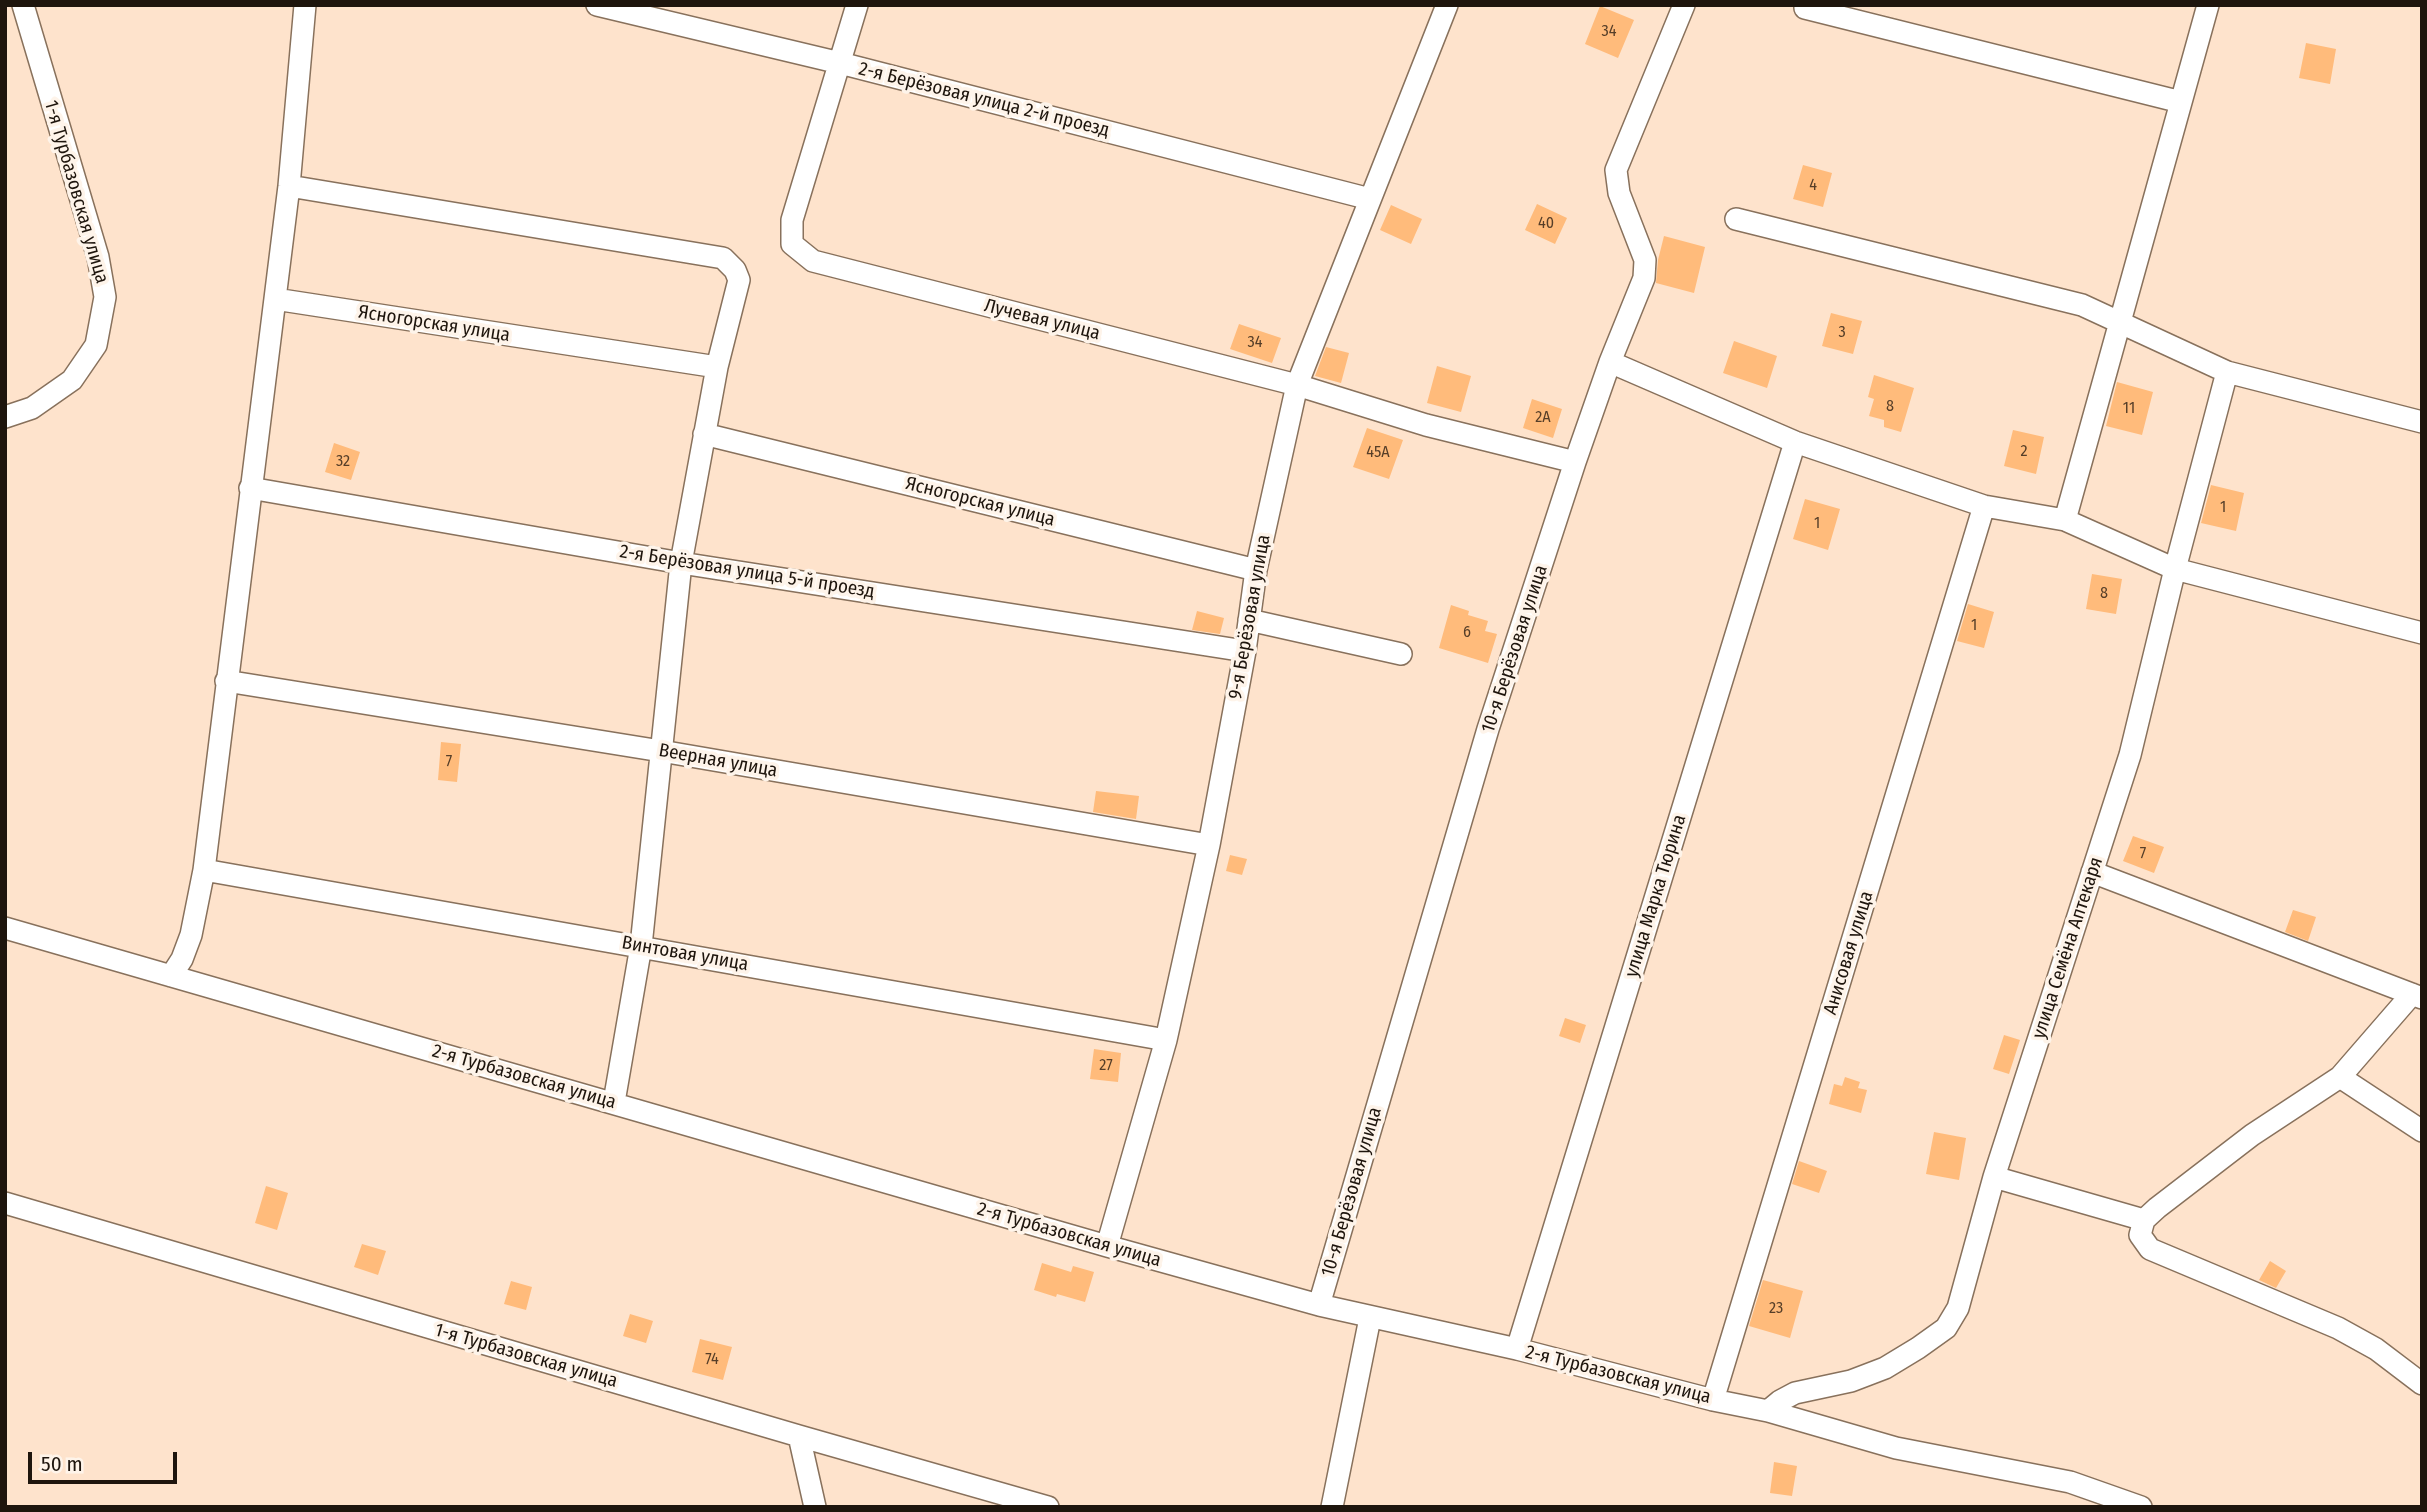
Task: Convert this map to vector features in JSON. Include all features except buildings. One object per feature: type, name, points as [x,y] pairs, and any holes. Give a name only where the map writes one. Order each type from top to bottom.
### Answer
[{"type":"street","name":"1-я Турбазовская улица","points":[[5,417],[32,408],[72,380],[96,345],[105,298],[98,257],[23,5]]},
{"type":"street","points":[[171,976],[191,935],[204,870],[289,186],[305,5]]},
{"type":"street","name":"2-я Берёзовая улица 2-й проезд","points":[[597,5],[839,63],[1370,199]]},
{"type":"street","points":[[839,63],[857,5]]},
{"type":"street","name":"10-я Берёзовая улица","points":[[1319,1305],[1488,729],[1575,462],[1610,362],[1644,278],[1645,260],[1619,193],[1616,170],[1684,5]]},
{"type":"street","points":[[2065,520],[2118,321],[2208,5]]},
{"type":"street","name":"9-я Берёзовая улица","points":[[1107,1246],[1166,1040],[1209,845],[1245,650],[1256,569],[1297,385],[1441,7]]},
{"type":"street","points":[[1805,8],[2181,102]]},
{"type":"street","name":"Лучевая улица","points":[[839,63],[792,220],[792,244],[813,261],[1297,385],[1426,425],[1575,462]]},
{"type":"street","points":[[289,186],[723,258],[735,270],[739,280],[717,368],[681,563],[641,946],[614,1102]]},
{"type":"street","points":[[1735,219],[2082,305],[2227,372],[2422,422]]},
{"type":"street","name":"Ясногорская улица","points":[[275,299],[717,368]]},
{"type":"street","points":[[1610,362],[1795,442],[1984,506],[2065,520],[2175,569],[2422,633]]},
{"type":"street","name":"улица Семёна Аптекаря","points":[[1768,1411],[1795,1393],[1851,1381],[1885,1367],[1946,1328],[1958,1308],[1994,1177],[2130,755],[2227,372]]},
{"type":"street","name":"Ясногорская улица","points":[[704,434],[1256,569]]},
{"type":"street","name":"улица Марка Тюрина","points":[[1517,1349],[1795,442]]},
{"type":"street","name":"2-я Берёзовая улица 5-й проезд","points":[[250,488],[681,563],[1245,650]]},
{"type":"street","name":"Анисовая улица","points":[[1713,1400],[1984,506]]},
{"type":"street","points":[[1249,620],[1401,654]]},
{"type":"street","name":"Веерная улица","points":[[226,681],[661,751],[1209,845]]},
{"type":"street","name":"Винтовая улица","points":[[204,870],[1166,1040]]},
{"type":"street","points":[[2092,872],[2417,996],[2340,1077],[2252,1135],[2144,1220],[2140,1235],[2150,1249],[2338,1328],[2376,1349],[2422,1384]]},
{"type":"street","name":"2-я Турбазовская улица","points":[[5,928],[1319,1305],[1517,1349],[1713,1400],[1768,1411],[1896,1448],[2070,1482],[2141,1507]]},
{"type":"street","points":[[2340,1077],[2422,1131]]},
{"type":"street","points":[[1994,1177],[2144,1220]]},
{"type":"street","name":"1-я Турбазовская улица","points":[[5,1203],[1048,1507]]},
{"type":"street","points":[[1332,1507],[1370,1318]]},
{"type":"street","points":[[799,1436],[815,1507]]}]
